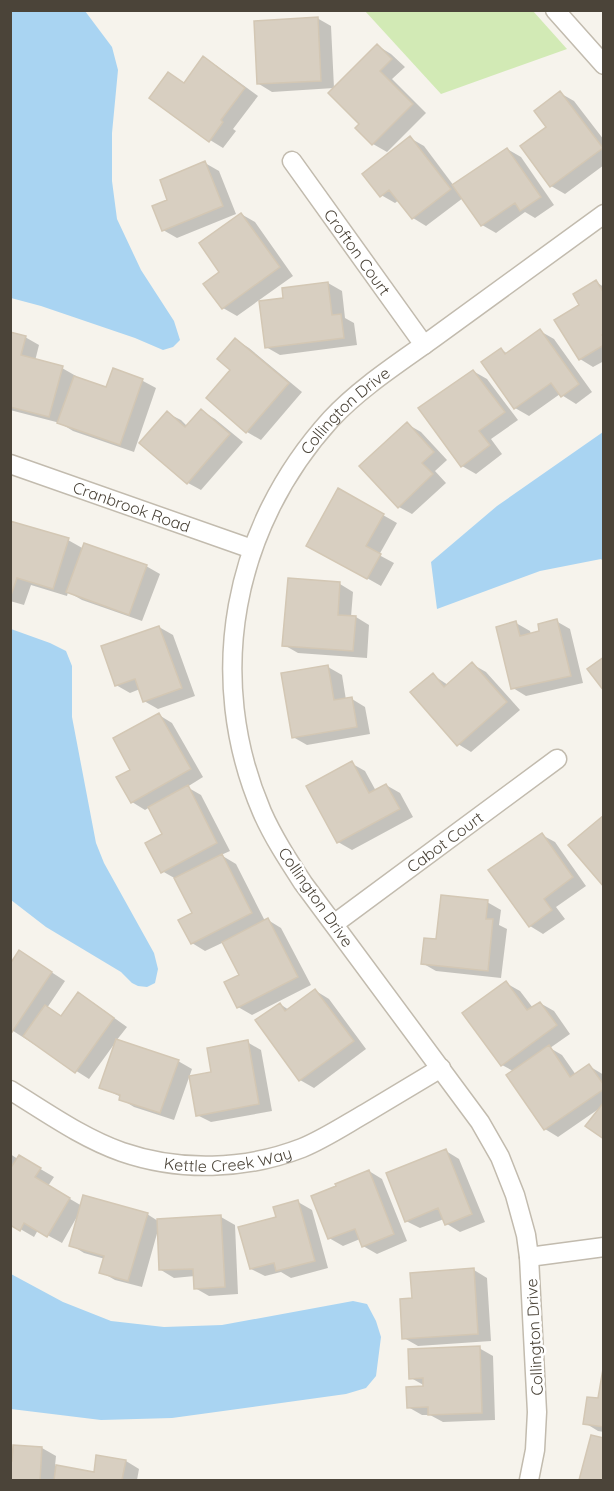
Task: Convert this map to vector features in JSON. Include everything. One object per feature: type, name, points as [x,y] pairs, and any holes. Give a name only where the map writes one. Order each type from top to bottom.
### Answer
[{"type":"street","points":[[555,10],[603,65]]},
{"type":"street","name":"Crofton Court","points":[[292,161],[424,345]]},
{"type":"street","name":"Collington Drive","points":[[529,1480],[535,1450],[537,1412],[529,1257],[526,1235],[515,1195],[500,1157],[480,1122],[285,856],[262,813],[246,766],[235,718],[233,637],[241,588],[261,526],[301,455],[333,418],[369,385],[603,214]]},
{"type":"street","name":"Cranbrook Road","points":[[10,464],[252,549]]},
{"type":"street","name":"Cabot Court","points":[[334,924],[557,759]]},
{"type":"street","name":"Kettle Creek Way","points":[[10,1090],[72,1129],[122,1152],[158,1162],[212,1166],[267,1159],[302,1148],[338,1130],[441,1068]]},
{"type":"street","points":[[529,1257],[603,1248]]},
{"type":"green space","points":[[365,11],[533,11],[567,49],[441,94]]},
{"type":"water","points":[[10,11],[85,11],[112,47],[118,70],[112,133],[112,181],[117,219],[141,270],[174,321],[180,340],[173,347],[163,350],[135,338],[11,298]]},
{"type":"water","points":[[603,432],[603,561],[601,559],[540,571],[437,609],[431,562],[497,506]]},
{"type":"water","points":[[11,629],[66,651],[72,666],[72,717],[96,843],[104,863],[154,953],[158,969],[155,983],[147,987],[132,983],[121,972],[46,927],[11,900]]},
{"type":"water","points":[[11,1274],[63,1302],[111,1321],[164,1327],[222,1325],[353,1301],[367,1304],[381,1337],[376,1376],[366,1388],[346,1394],[172,1418],[101,1420],[11,1409]]},
{"type":"building","points":[[318,17],[321,81],[257,84],[254,21]]},
{"type":"building","points":[[377,44],[392,59],[380,71],[413,104],[372,145],[355,128],[359,124],[328,93]]},
{"type":"building","points":[[203,56],[245,88],[221,120],[223,122],[209,142],[149,98],[168,72],[184,83]]},
{"type":"building","points":[[560,91],[603,148],[550,187],[520,146],[546,127],[534,111]]},
{"type":"building","points":[[410,136],[451,189],[412,219],[389,190],[380,197],[362,174]]},
{"type":"building","points":[[507,148],[541,197],[520,211],[515,203],[481,226],[452,185]]},
{"type":"building","points":[[205,161],[223,206],[162,231],[152,206],[167,200],[160,180]]},
{"type":"building","points":[[241,213],[280,267],[222,309],[203,284],[219,272],[199,243]]},
{"type":"building","points":[[596,280],[604,293],[604,333],[602,335],[604,345],[579,360],[554,320],[579,305],[573,294]]},
{"type":"building","points":[[328,282],[332,315],[341,314],[344,338],[265,348],[259,301],[283,298],[282,288]]},
{"type":"building","points":[[540,329],[579,384],[561,397],[551,383],[514,409],[481,362],[501,348],[505,354]]},
{"type":"building","points":[[10,332],[26,336],[21,355],[63,366],[49,417],[10,407]]},
{"type":"building","points":[[235,338],[289,383],[246,433],[206,398],[230,370],[217,359]]},
{"type":"building","points":[[113,368],[143,379],[120,445],[57,423],[74,376],[106,387]]},
{"type":"building","points":[[473,370],[505,412],[479,431],[490,445],[461,467],[418,408]]},
{"type":"building","points":[[201,409],[230,434],[187,484],[139,443],[167,411],[185,427]]},
{"type":"building","points":[[407,422],[434,452],[422,463],[433,474],[398,508],[359,466]]},
{"type":"building","points":[[338,488],[384,514],[366,546],[381,554],[367,579],[306,546]]},
{"type":"building","points":[[10,521],[69,538],[53,589],[17,578],[10,598]]},
{"type":"building","points":[[84,543],[147,565],[129,615],[66,592]]},
{"type":"building","points":[[288,578],[340,582],[338,615],[356,616],[353,651],[282,646]]},
{"type":"building","points":[[557,619],[571,676],[511,689],[496,627],[516,621],[520,636],[539,631],[538,624]]},
{"type":"building","points":[[159,626],[182,688],[143,702],[135,679],[115,686],[101,646]]},
{"type":"building","points":[[604,657],[604,691],[587,669]]},
{"type":"building","points":[[472,662],[507,702],[457,746],[410,692],[433,673],[444,687]]},
{"type":"building","points":[[328,665],[334,700],[352,697],[357,727],[292,738],[281,673]]},
{"type":"building","points":[[159,713],[191,769],[131,803],[116,777],[130,770],[113,738]]},
{"type":"building","points":[[352,761],[369,793],[386,784],[400,809],[337,843],[306,786]]},
{"type":"building","points":[[188,785],[217,843],[161,873],[145,843],[162,834],[148,807]]},
{"type":"building","points":[[604,815],[604,887],[568,845]]},
{"type":"building","points":[[542,833],[573,877],[544,899],[552,910],[529,927],[488,870]]},
{"type":"building","points":[[222,854],[252,913],[191,944],[178,920],[192,913],[174,878]]},
{"type":"building","points":[[441,895],[488,900],[486,919],[493,919],[488,971],[421,964],[424,938],[436,939]]},
{"type":"building","points":[[268,918],[298,977],[237,1008],[224,982],[239,975],[222,942]]},
{"type":"building","points":[[19,950],[52,972],[12,1032],[10,1031],[10,960],[12,961]]},
{"type":"building","points":[[506,981],[527,1010],[540,1002],[557,1025],[501,1066],[462,1013]]},
{"type":"building","points":[[315,989],[354,1041],[299,1081],[255,1020],[280,1003],[285,1011]]},
{"type":"building","points":[[78,992],[114,1018],[75,1073],[23,1036],[45,1005],[61,1016]]},
{"type":"building","points":[[116,1039],[179,1060],[160,1113],[119,1100],[120,1095],[99,1088]]},
{"type":"building","points":[[248,1040],[259,1104],[196,1116],[189,1076],[211,1072],[207,1048]]},
{"type":"building","points":[[549,1045],[570,1077],[589,1064],[604,1085],[604,1089],[544,1130],[506,1075]]},
{"type":"building","points":[[604,1102],[604,1139],[585,1126]]},
{"type":"building","points":[[446,1149],[472,1214],[445,1225],[438,1208],[405,1222],[386,1173]]},
{"type":"building","points":[[19,1155],[41,1168],[35,1177],[70,1198],[47,1237],[24,1223],[20,1231],[10,1225],[10,1169]]},
{"type":"building","points":[[369,1170],[394,1234],[362,1247],[355,1229],[328,1239],[311,1196]]},
{"type":"building","points":[[83,1195],[148,1213],[128,1281],[99,1273],[104,1256],[69,1246]]},
{"type":"building","points":[[298,1200],[315,1261],[276,1271],[274,1263],[250,1269],[238,1227],[276,1217],[273,1207]]},
{"type":"building","points":[[221,1215],[225,1287],[194,1289],[193,1269],[159,1270],[157,1219]]},
{"type":"building","points":[[474,1268],[478,1334],[402,1339],[400,1299],[412,1298],[410,1273]]},
{"type":"building","points":[[480,1346],[482,1413],[428,1415],[428,1407],[407,1408],[406,1387],[423,1386],[423,1378],[409,1379],[408,1349]]},
{"type":"building","points":[[604,1363],[604,1427],[583,1424],[587,1397],[598,1398]]},
{"type":"building","points":[[591,1435],[604,1438],[604,1480],[579,1480]]},
{"type":"building","points":[[13,1445],[42,1447],[40,1480],[10,1480]]},
{"type":"building","points":[[96,1455],[126,1460],[122,1480],[54,1480],[56,1465],[94,1472]]}]
